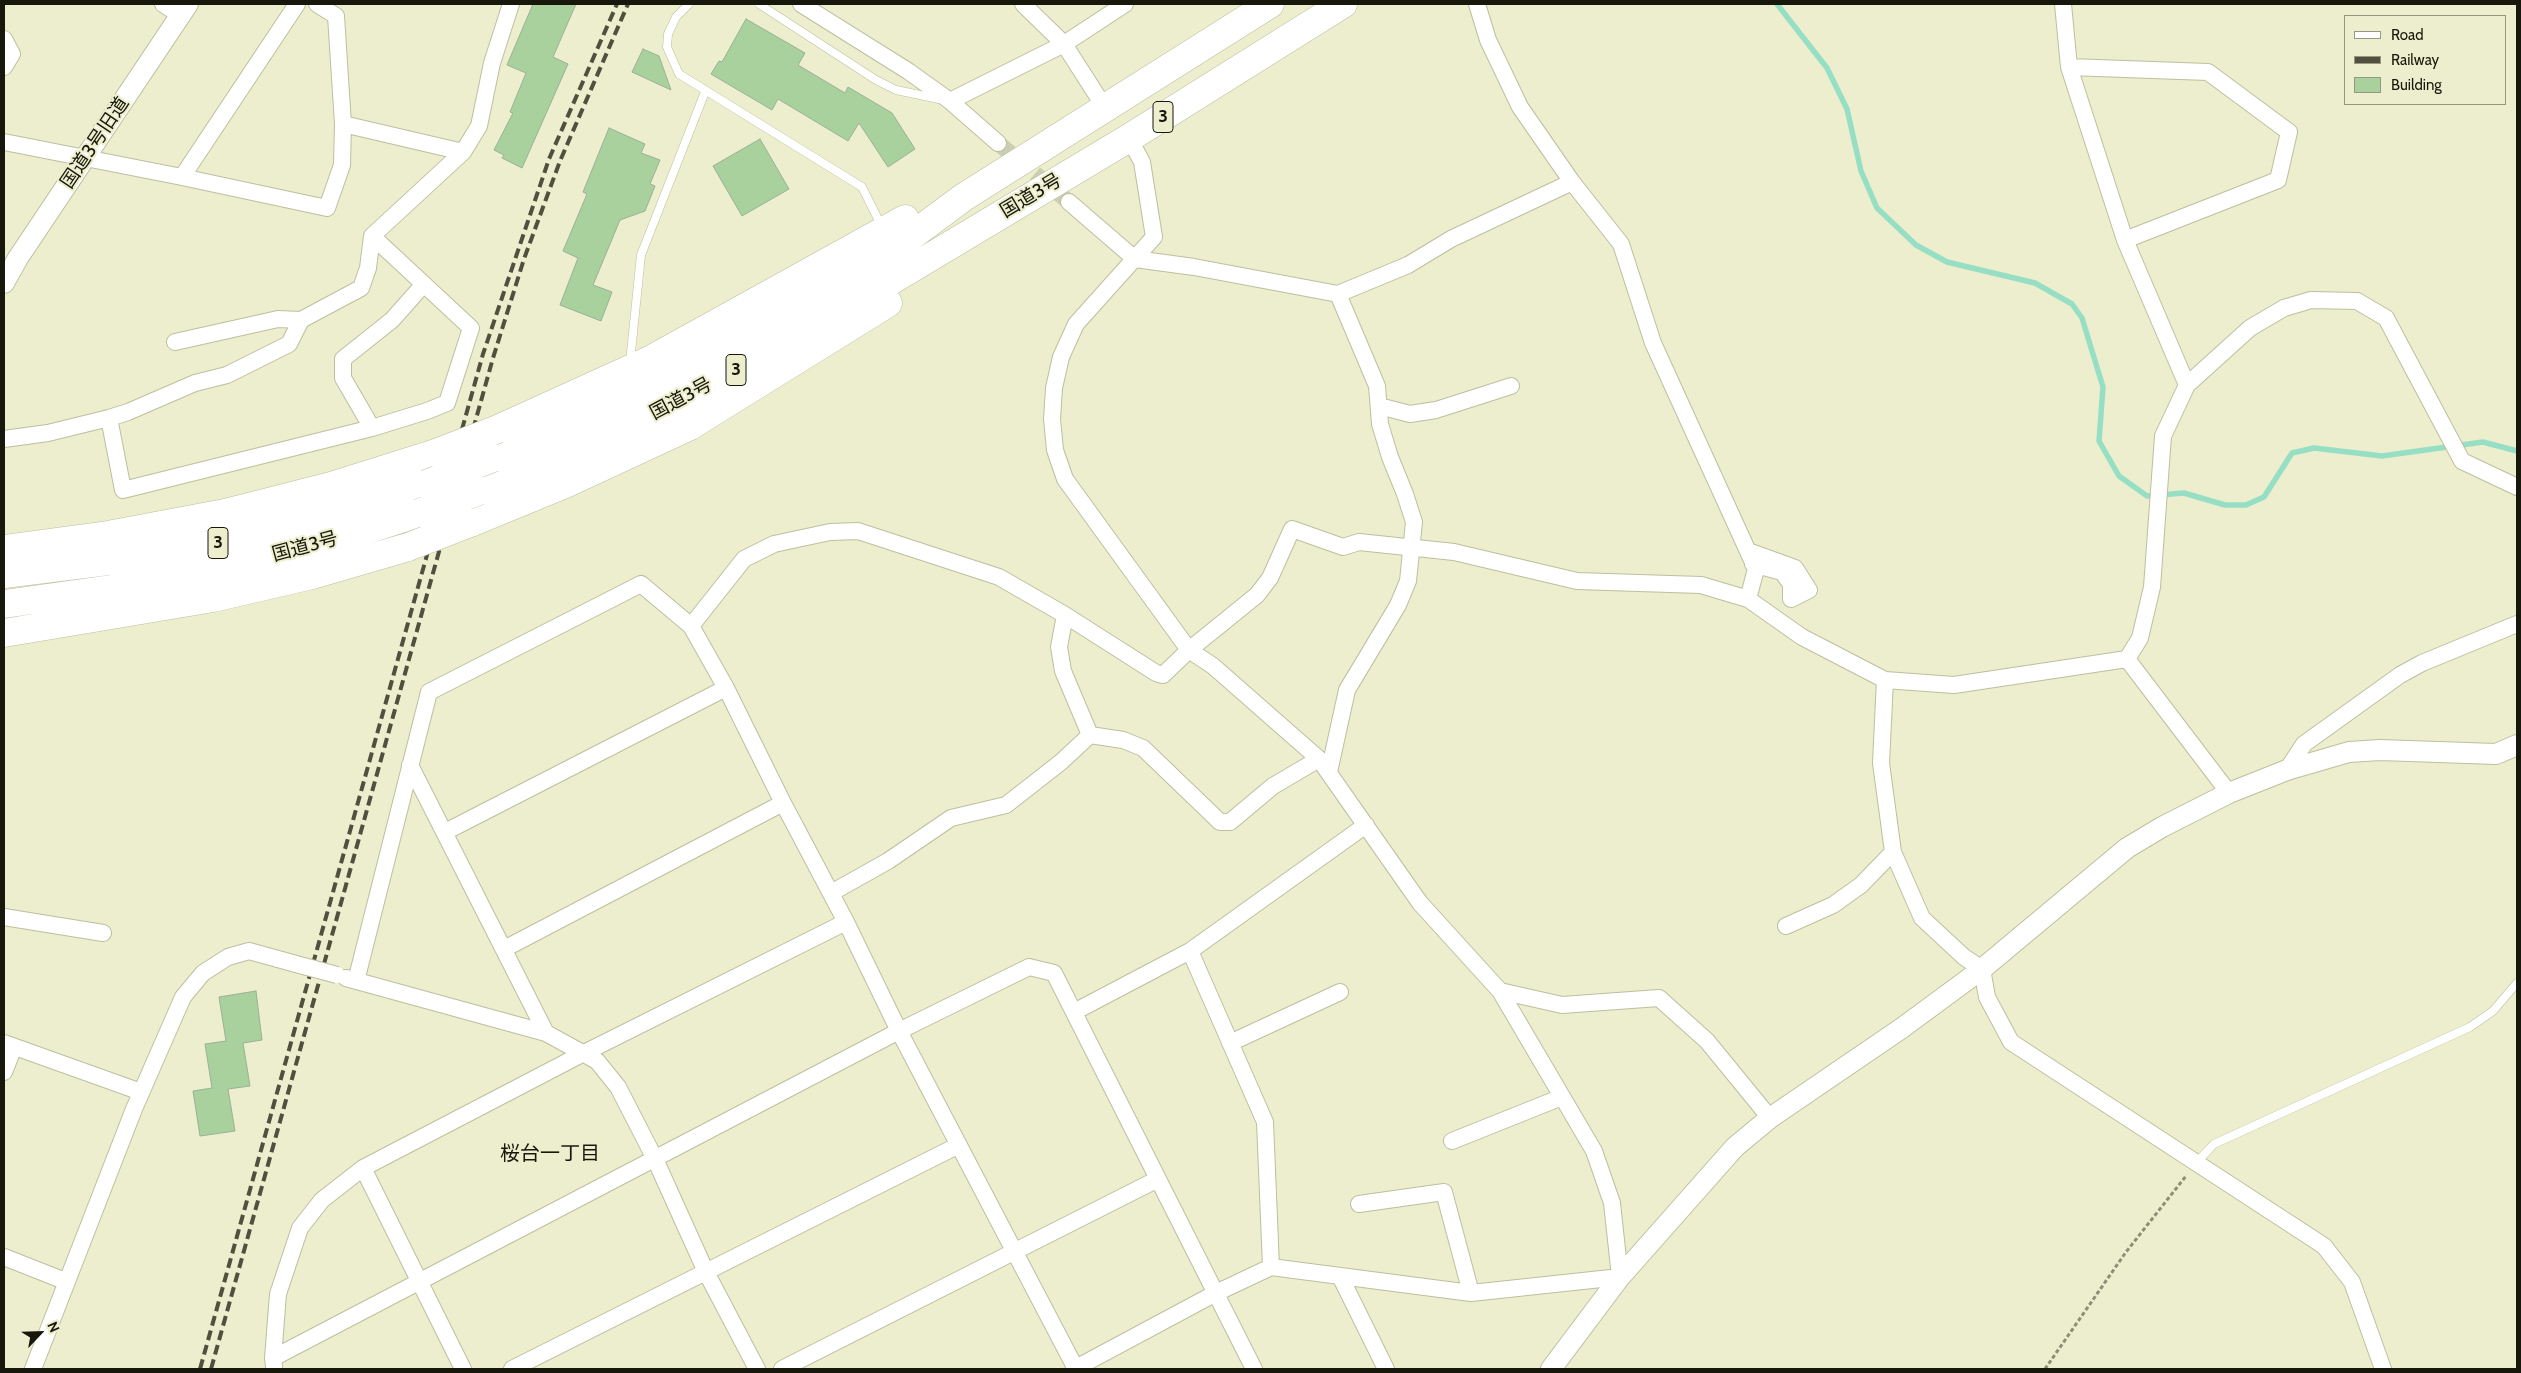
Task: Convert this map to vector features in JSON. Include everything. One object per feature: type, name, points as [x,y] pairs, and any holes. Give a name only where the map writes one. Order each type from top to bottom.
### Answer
[{"type":"highway","name":"国道3号","points":[[4,574],[116,560],[213,544],[338,513],[426,484],[493,458],[602,411],[680,372],[830,286],[914,234],[964,197],[1270,4]]},
{"type":"highway","name":"国道3号","points":[[4,604],[118,588],[224,568],[323,544],[480,491],[604,438],[689,396],[842,310],[1129,138],[1343,4]]},
{"type":"highway","points":[[4,549],[108,535],[225,512],[331,486],[436,453],[498,428],[629,369],[760,301],[911,215],[964,197]]},
{"type":"highway","points":[[4,633],[213,598],[312,575],[408,546],[565,484],[690,426],[794,363],[945,268],[980,226]]},
{"type":"street","points":[[163,4],[184,9]]},
{"type":"street","points":[[182,177],[297,4]]},
{"type":"street","points":[[4,142],[326,208],[342,165],[343,124],[336,16],[317,4]]},
{"type":"street","points":[[175,342],[278,319],[301,320],[361,288],[368,268],[372,236],[463,152],[480,126],[492,63],[511,4]]},
{"type":"street","points":[[801,4],[908,71],[950,101],[998,143]]},
{"type":"street","points":[[1024,4],[1064,44],[1105,108]]},
{"type":"street","points":[[950,101],[1064,44],[1125,4]]},
{"type":"street","points":[[1477,4],[1488,40],[1520,107],[1572,182],[1621,244],[1653,343],[1756,569],[1748,598]]},
{"type":"street","points":[[2064,4],[2069,67],[2125,240],[2187,385]]},
{"type":"street","name":"国道3号旧道","points":[[4,283],[184,9]]},
{"type":"street","points":[[4,39],[12,54],[4,67]]},
{"type":"street","points":[[2069,67],[2208,72],[2289,132],[2278,180],[2125,240]]},
{"type":"street","points":[[343,124],[463,152]]},
{"type":"street","points":[[1129,138],[1142,162],[1154,237],[1076,324],[1061,357],[1054,388],[1052,419],[1055,450],[1065,479],[1190,650],[1213,666],[1319,759],[1330,772],[1420,903],[1500,991],[1594,1151],[1612,1203],[1620,1277]]},
{"type":"street","points":[[1069,202],[1135,259],[1194,267],[1338,294],[1408,265],[1451,239],[1572,182]]},
{"type":"street","points":[[109,418],[123,490],[372,428],[427,411],[447,402],[470,328],[372,236]]},
{"type":"street","points":[[372,428],[343,378],[343,359],[392,320],[423,285]]},
{"type":"street","points":[[1330,772],[1347,690],[1398,605],[1408,581],[1414,522],[1380,424],[1377,386],[1338,294]]},
{"type":"street","points":[[691,626],[744,559],[774,544],[830,532],[858,531],[999,577],[1065,615],[1163,676],[1190,650],[1257,595],[1270,578],[1292,529],[1343,546],[1359,542],[1411,549],[1454,552],[1577,580],[1701,585],[1748,598],[1802,637],[1885,680],[1954,685],[2127,659],[2140,638],[2152,588],[2163,436],[2187,385],[2250,328],[2284,308],[2311,300],[2357,301],[2386,318],[2462,461],[2517,487]]},
{"type":"street","points":[[4,439],[48,433],[109,418],[196,383],[227,374],[289,344],[301,320]]},
{"type":"street","points":[[1379,406],[1410,414],[1436,410],[1511,386]]},
{"type":"street","points":[[356,981],[429,692],[641,584],[691,626],[726,688],[783,803],[831,892],[899,1031],[1075,1369],[1216,1293],[1270,1267],[1471,1293],[1620,1277]]},
{"type":"street","points":[[1065,615],[1059,647],[1063,670],[1090,735]]},
{"type":"street","points":[[2287,770],[2304,744],[2400,675],[2422,663],[2517,624]]},
{"type":"street","points":[[2127,659],[2229,793]]},
{"type":"street","points":[[1885,680],[1881,762],[1893,852],[1922,918],[1964,957],[1982,969],[1987,997],[2011,1042],[2324,1246],[2352,1282],[2383,1369]]},
{"type":"street","points":[[445,832],[726,688]]},
{"type":"street","points":[[1090,735],[1123,740],[1143,748],[1220,822],[1230,822],[1273,786],[1319,759]]},
{"type":"street","points":[[831,892],[888,861],[951,818],[1006,805],[1061,762],[1090,735]]},
{"type":"street","points":[[1551,1369],[1620,1277],[1735,1147],[1770,1118],[1902,1028],[1982,969],[2127,848],[2162,827],[2229,793],[2287,770],[2349,752],[2380,750],[2496,754],[2517,745]]},
{"type":"street","points":[[410,764],[546,1033]]},
{"type":"street","points":[[504,949],[783,803]]},
{"type":"street","points":[[1074,1012],[1190,951],[1366,825]]},
{"type":"street","points":[[1786,926],[1833,905],[1861,885],[1893,852]]},
{"type":"street","points":[[4,917],[103,933]]},
{"type":"street","points":[[274,1364],[278,1294],[300,1228],[322,1200],[363,1168],[582,1054],[846,922]]},
{"type":"street","points":[[33,1369],[141,1092],[183,997],[204,973],[228,957],[249,951],[546,1033],[597,1061],[618,1087],[655,1159],[706,1272],[757,1369]]},
{"type":"street","points":[[1190,951],[1265,1122],[1270,1267]]},
{"type":"street","points":[[274,1364],[421,1282],[899,1031],[1028,967],[1054,973],[1254,1369]]},
{"type":"street","points":[[1500,991],[1562,1005],[1659,998],[1707,1041],[1770,1118]]},
{"type":"street","points":[[1230,1043],[1340,992]]},
{"type":"street","points":[[4,1072],[9,1045],[141,1092]]},
{"type":"street","points":[[1452,1141],[1562,1097]]},
{"type":"street","points":[[512,1369],[959,1145]]},
{"type":"street","points":[[363,1168],[463,1369]]},
{"type":"street","points":[[782,1369],[1158,1179]]},
{"type":"street","points":[[1359,1204],[1444,1192],[1471,1293]]},
{"type":"street","points":[[4,1257],[66,1281]]},
{"type":"street","points":[[1340,1276],[1386,1369]]},
{"type":"lane","points":[[690,4],[676,17],[668,34],[667,47],[679,74],[705,92],[862,187],[884,231]]},
{"type":"lane","points":[[759,4],[876,80],[896,90],[950,101]]},
{"type":"lane","points":[[629,369],[641,254],[705,92]]},
{"type":"lane","points":[[2196,1163],[2214,1144],[2470,1027],[2493,1011],[2517,983]]},
{"type":"path","points":[[2045,1369],[2126,1252],[2196,1163]]},
{"type":"building","points":[[533,4],[576,4],[553,57],[568,64],[522,168],[502,158],[504,155],[494,150],[513,113],[510,112],[526,73],[507,65]]},
{"type":"building","points":[[746,19],[805,53],[798,65],[845,93],[848,87],[892,113],[915,149],[888,167],[859,123],[848,141],[778,99],[772,110],[711,74],[719,61],[722,62]]},
{"type":"building","points":[[643,49],[659,56],[671,90],[632,72]]},
{"type":"building","points":[[609,128],[645,144],[641,153],[660,160],[650,184],[655,186],[645,211],[620,220],[593,285],[612,292],[601,321],[560,305],[578,258],[563,251],[587,194],[583,192]]},
{"type":"building","points":[[760,139],[789,189],[742,216],[713,166]]},
{"type":"building","points":[[256,991],[262,1040],[243,1043],[250,1086],[228,1089],[235,1131],[200,1136],[193,1091],[212,1088],[205,1044],[226,1041],[219,997]]},
{"type":"waterway","points":[[1777,4],[1827,68],[1847,109],[1861,171],[1877,208],[1916,245],[1947,262],[2035,283],[2072,304],[2082,318],[2103,387],[2099,441],[2119,476],[2147,496],[2184,493],[2225,505],[2246,505],[2264,497],[2292,453],[2314,448],[2382,456],[2483,442],[2517,451]]},
{"type":"tunnel","points":[[998,143],[1069,202]]},
{"type":"railway","points":[[200,1369],[483,354],[549,159],[617,4]]},
{"type":"railway","points":[[211,1369],[493,358],[524,259],[560,161],[628,4]]},
{"type":"district","name":"桜台一丁目","points":[[550,1154]]}]
